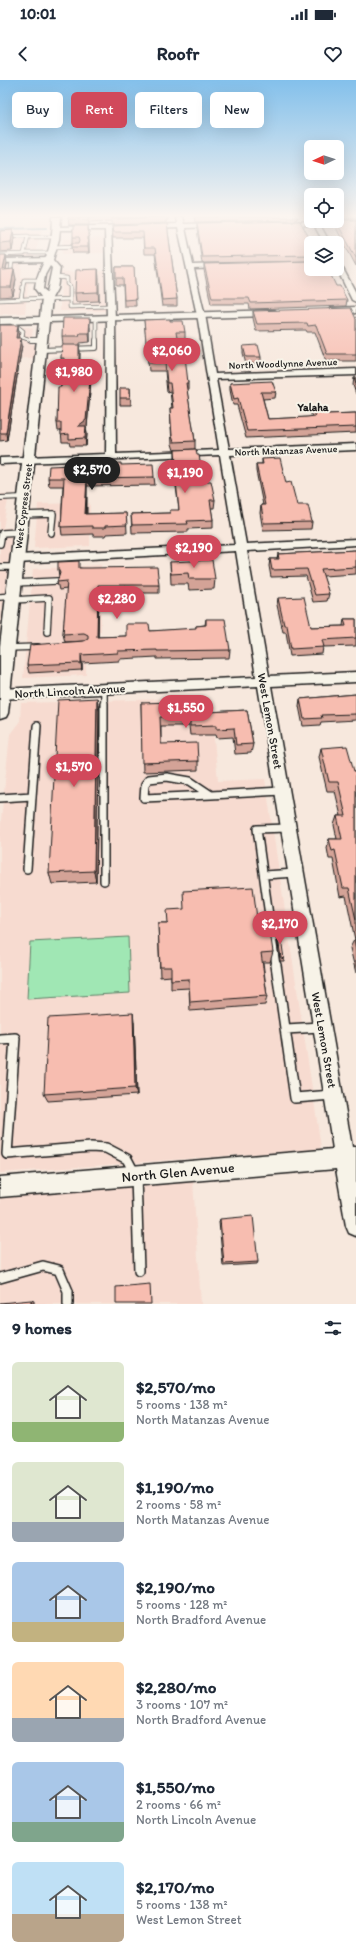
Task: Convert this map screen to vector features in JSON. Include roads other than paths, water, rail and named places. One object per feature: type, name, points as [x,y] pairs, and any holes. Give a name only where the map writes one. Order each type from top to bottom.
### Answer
[{"type":"street","points":[[40,274],[39,289],[47,299]]},
{"type":"street","points":[[109,274],[111,318],[111,456]]},
{"type":"street","name":"West Lemon Street","points":[[191,274],[201,315],[333,1095],[350,1157],[356,1226]]},
{"type":"street","points":[[344,276],[356,300]]},
{"type":"street","name":"West Cypress Street","points":[[0,713],[3,664],[8,648],[8,597],[14,583],[47,299],[54,289],[55,277]]},
{"type":"street","points":[[325,311],[356,310]]},
{"type":"street","points":[[5,320],[286,312]]},
{"type":"street","name":"North Woodlynne Avenue","points":[[211,377],[356,372]]},
{"type":"street","name":"North Matanzas Avenue","points":[[0,460],[356,447]]},
{"type":"street","points":[[16,563],[356,542]]},
{"type":"street","name":"North Lincoln Avenue","points":[[2,694],[356,677]]},
{"type":"street","name":"North Glen Avenue","points":[[0,1187],[350,1157]]},
{"type":"lane","points":[[55,277],[67,278],[67,284],[70,286],[70,307],[110,306]]},
{"type":"lane","points":[[21,299],[24,280],[39,280]]},
{"type":"lane","points":[[0,300],[70,299]]},
{"type":"lane","points":[[5,320],[22,331],[22,337],[42,345],[96,348],[96,318]]},
{"type":"lane","points":[[0,498],[24,497]]},
{"type":"lane","points":[[22,515],[53,514],[51,533]]},
{"type":"lane","points":[[0,544],[2,533],[20,532]]},
{"type":"lane","points":[[0,567],[16,563]]},
{"type":"lane","points":[[14,583],[57,581]]},
{"type":"lane","points":[[8,597],[49,598],[47,632]]},
{"type":"lane","points":[[8,648],[47,646]]},
{"type":"lane","points":[[104,689],[104,881]]},
{"type":"lane","points":[[27,869],[37,726]]},
{"type":"lane","points":[[212,794],[195,782],[173,776],[149,779],[144,784],[144,798],[282,791]]},
{"type":"lane","points":[[0,798],[32,796]]},
{"type":"lane","points":[[288,828],[257,829],[296,1098],[333,1095]]},
{"type":"lane","points":[[264,875],[296,873]]},
{"type":"lane","points":[[286,1029],[322,1027]]},
{"type":"lane","points":[[0,1039],[15,1038],[7,1154],[91,1147],[106,1148],[127,1159],[136,1176],[139,1271]]},
{"type":"lane","points":[[0,1278],[43,1266],[59,1270],[68,1291],[68,1304]]},
{"type":"district","name":"Yalaha","points":[[313,407]]}]
